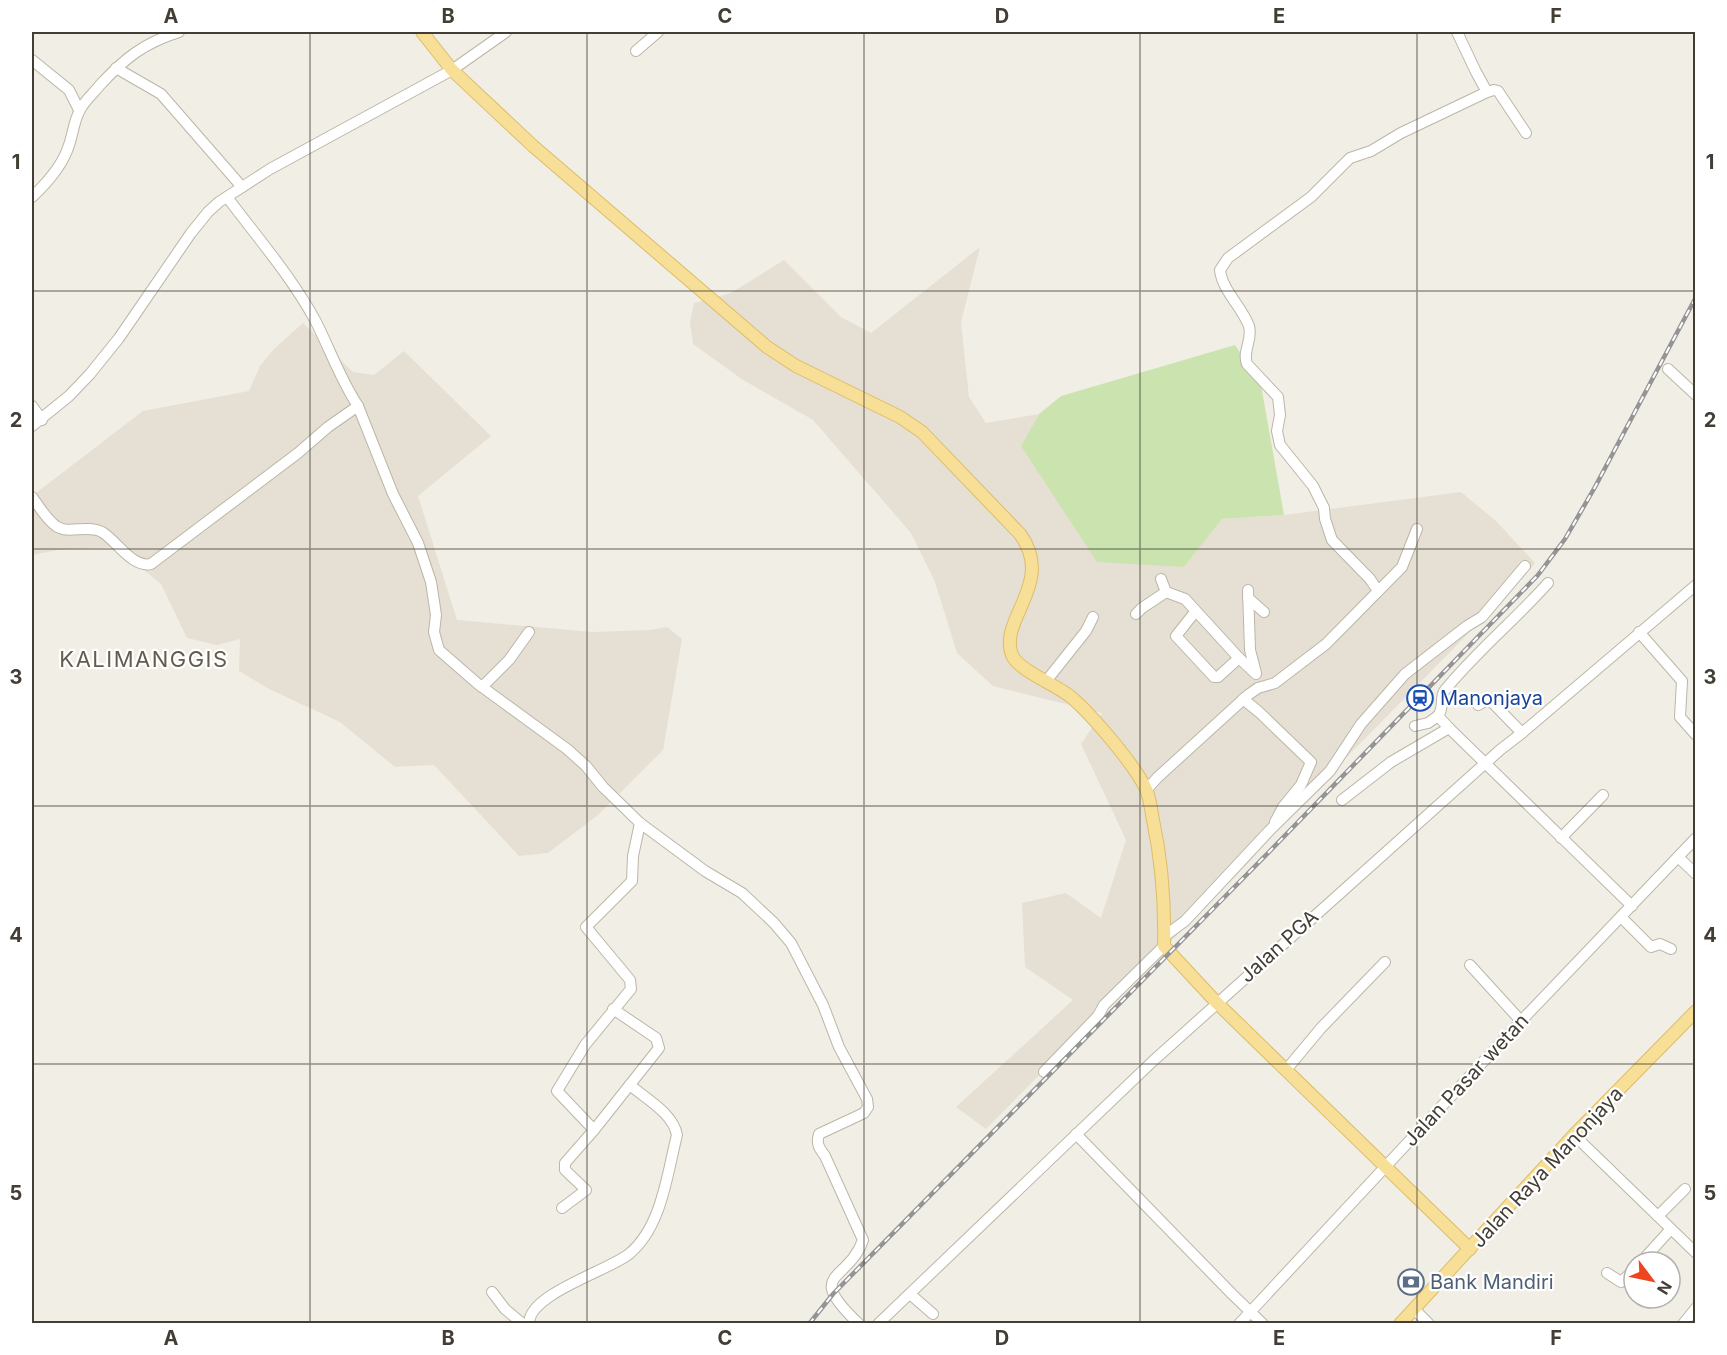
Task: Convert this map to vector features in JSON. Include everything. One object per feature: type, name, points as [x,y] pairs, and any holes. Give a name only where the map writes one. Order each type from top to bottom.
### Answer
[{"type":"main road","points":[[422,32],[452,70],[533,146],[767,346],[796,366],[900,417],[922,432],[1020,534],[1029,546],[1032,560],[1030,584],[1012,635],[1012,655],[1018,662],[1071,697],[1099,726],[1134,769],[1146,790],[1163,883],[1165,941],[1216,1002],[1470,1249]]},
{"type":"main road","name":"Jalan Raya Manonjaya","points":[[1400,1323],[1574,1135],[1695,1011]]},
{"type":"street","points":[[32,197],[59,165],[68,148],[79,110],[116,68],[128,56],[145,45],[179,32]]},
{"type":"street","points":[[32,426],[36,411],[69,396],[90,374],[119,338],[208,212],[242,187],[280,164],[452,70],[507,32]]},
{"type":"street","points":[[636,51],[658,32]]},
{"type":"street","points":[[1457,32],[1487,92]]},
{"type":"street","points":[[32,60],[69,90],[79,110]]},
{"type":"street","points":[[116,68],[161,94],[242,187]]},
{"type":"street","points":[[1378,591],[1370,579],[1332,540],[1324,508],[1313,486],[1280,445],[1276,431],[1280,415],[1278,397],[1246,364],[1245,357],[1250,338],[1249,326],[1222,279],[1220,270],[1228,258],[1323,187],[1350,159],[1371,151],[1401,133],[1487,92],[1498,91],[1526,133]]},
{"type":"street","points":[[227,197],[292,283],[315,321],[358,406],[393,494],[418,543],[431,582],[436,615],[434,632],[439,650],[482,687],[567,749],[640,823],[705,871],[742,893],[774,923],[791,943],[823,1005],[839,1047],[867,1099],[868,1107],[864,1113],[819,1134],[817,1140],[817,1145],[825,1156],[863,1240],[853,1258],[832,1281],[831,1289],[860,1323]]},
{"type":"street","points":[[1668,369],[1695,396]]},
{"type":"street","points":[[32,497],[53,524],[59,528],[94,529],[104,533],[136,562],[151,564],[358,406]]},
{"type":"street","points":[[1146,790],[1243,699],[1258,688],[1275,683],[1309,659],[1404,564],[1417,528]]},
{"type":"street","points":[[1044,1072],[1098,1016],[1104,1005],[1270,830],[1330,771],[1361,724],[1405,674],[1482,617],[1525,566]]},
{"type":"street","points":[[1161,579],[1166,592],[1185,599],[1256,674]]},
{"type":"street","points":[[1415,726],[1428,723],[1438,716],[1441,712],[1442,693],[1548,583]]},
{"type":"street","name":"Jalan PGA","points":[[878,1323],[1216,1002],[1486,763],[1695,585]]},
{"type":"street","points":[[1136,614],[1166,592]]},
{"type":"street","points":[[1258,688],[1250,650],[1248,594],[1264,612]]},
{"type":"street","points":[[1195,612],[1176,636],[1214,677],[1218,677],[1239,658]]},
{"type":"street","points":[[1047,680],[1086,631],[1093,617]]},
{"type":"street","points":[[482,687],[509,660],[529,632]]},
{"type":"street","points":[[1639,632],[1682,681],[1680,717],[1695,735]]},
{"type":"street","points":[[1243,699],[1259,711],[1311,762],[1301,785],[1283,807],[1270,830]]},
{"type":"street","points":[[1478,705],[1489,699],[1522,733]]},
{"type":"street","points":[[1438,716],[1632,906]]},
{"type":"street","points":[[1342,800],[1391,762],[1449,728]]},
{"type":"street","points":[[1561,837],[1603,795]]},
{"type":"street","points":[[594,1130],[557,1091],[585,1045],[629,992],[631,983],[586,927],[632,881],[633,855],[640,823]]},
{"type":"street","name":"Jalan Pasar wetan","points":[[1239,1323],[1695,838]]},
{"type":"street","points":[[1678,857],[1695,874]]},
{"type":"street","points":[[1621,917],[1651,946],[1660,944],[1671,949]]},
{"type":"street","points":[[1286,1070],[1328,1021],[1385,962]]},
{"type":"street","points":[[1470,965],[1521,1021]]},
{"type":"street","points":[[562,1208],[586,1191],[565,1170],[564,1165],[657,1052],[659,1044],[653,1036],[613,1009]]},
{"type":"street","points":[[529,1323],[532,1312],[555,1293],[599,1272],[629,1254],[647,1233],[659,1208],[677,1135],[676,1129],[671,1120],[630,1085]]},
{"type":"street","points":[[1076,1134],[1263,1323]]},
{"type":"street","points":[[1574,1135],[1695,1253]]},
{"type":"street","points":[[1658,1216],[1685,1189]]},
{"type":"street","points":[[1652,1250],[1670,1230]]},
{"type":"street","points":[[1607,1273],[1622,1281]]},
{"type":"street","points":[[492,1292],[505,1309],[523,1323]]},
{"type":"street","points":[[910,1294],[933,1314]]},
{"type":"street","points":[[1683,1323],[1695,1308]]},
{"type":"street","points":[[1414,1309],[1429,1323]]},
{"type":"shaded area","points":[[980,247],[961,322],[969,397],[986,423],[1039,414],[1021,446],[1184,567],[1222,519],[1284,515],[1461,492],[1496,521],[1535,563],[1274,831],[1251,860],[986,1129],[956,1107],[1073,1000],[1025,967],[1022,903],[1066,893],[1101,918],[1126,840],[1081,744],[1102,713],[993,686],[957,653],[935,582],[911,533],[813,420],[743,380],[693,344],[690,322],[694,303],[731,293],[784,260],[841,317],[871,333]]},
{"type":"shaded area","points":[[303,323],[353,372],[374,375],[404,351],[491,436],[418,496],[457,620],[592,632],[650,630],[667,627],[682,639],[663,750],[598,815],[548,853],[519,856],[434,765],[395,767],[340,722],[269,689],[239,671],[240,639],[217,645],[187,638],[161,584],[116,547],[58,550],[32,555],[32,496],[143,411],[249,391],[260,366],[274,349]]},
{"type":"green space","points":[[1235,345],[1261,385],[1284,515],[1222,519],[1184,567],[1097,562],[1021,446],[1039,414],[1061,396]]},
{"type":"railway","points":[[809,1324],[833,1294],[1269,852],[1538,575],[1565,539],[1595,487],[1696,297]]},
{"type":"place","name":"Manonjaya","points":[[1420,698]]},
{"type":"place","name":"Bank Mandiri","points":[[1411,1282]]},
{"type":"district","name":"KALIMANGGIS","points":[[144,659]]}]
